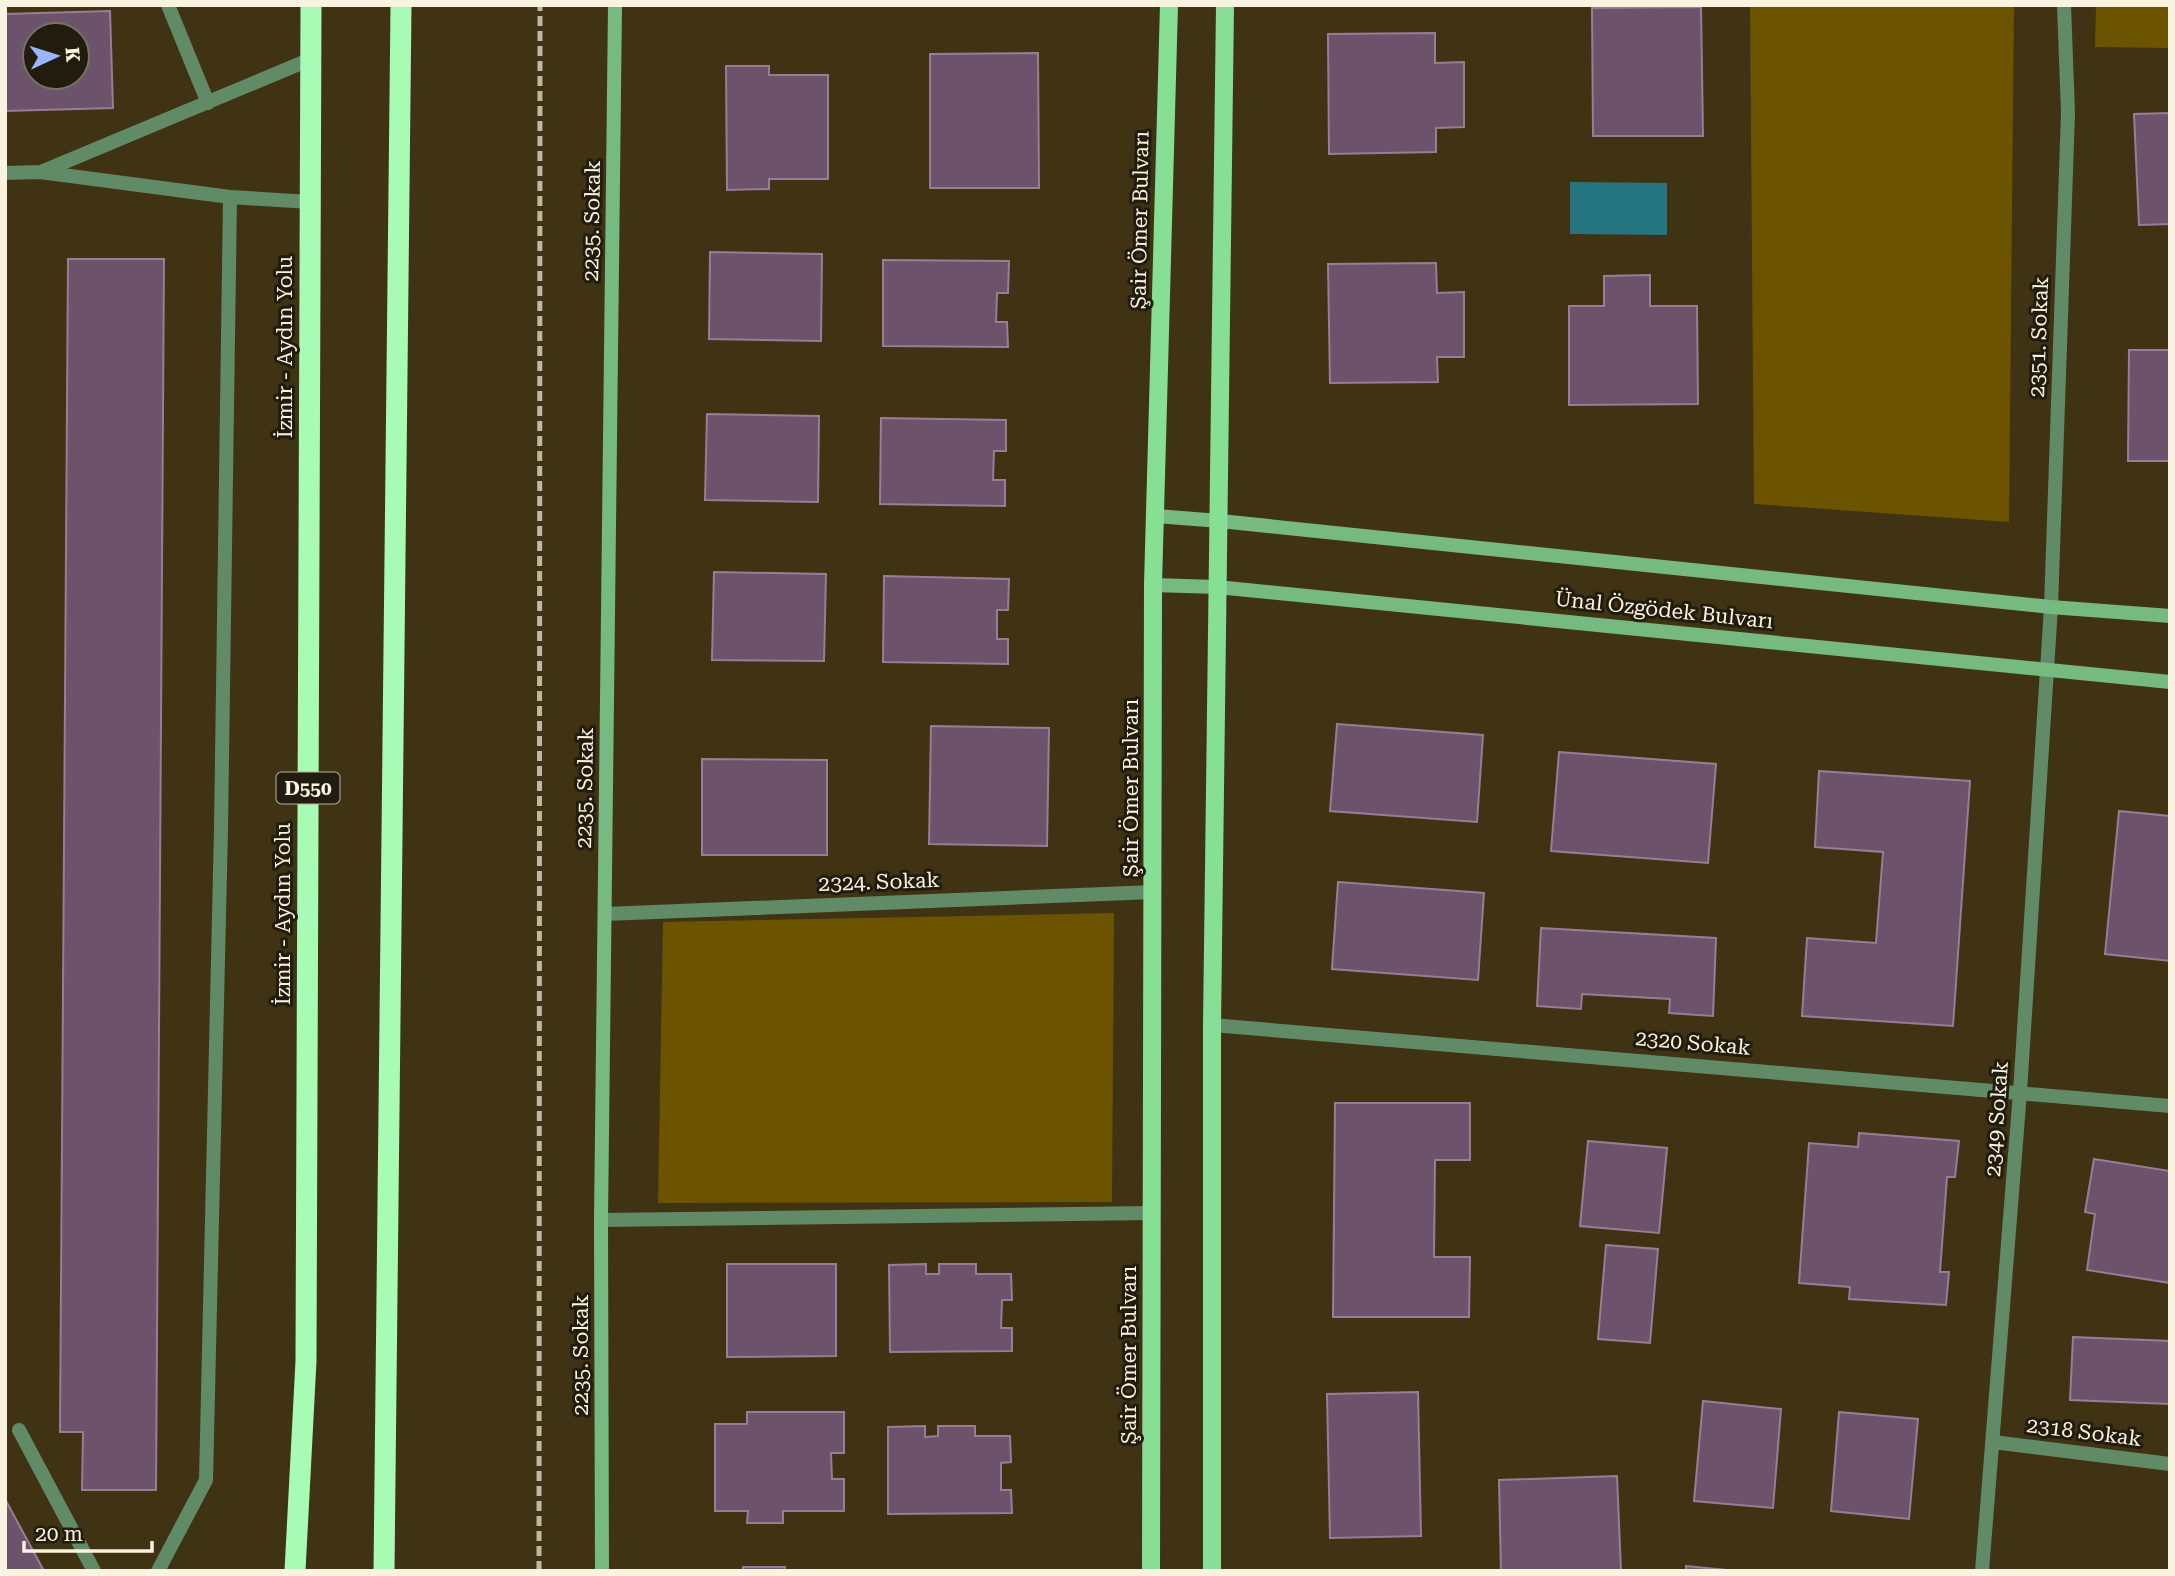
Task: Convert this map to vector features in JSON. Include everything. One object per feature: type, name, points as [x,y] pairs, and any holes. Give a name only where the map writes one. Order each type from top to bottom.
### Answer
[{"type":"highway","name":"İzmir - Aydın Yolu","points":[[295,1571],[306,1347],[311,5]]},
{"type":"highway","points":[[384,1571],[401,5]]},
{"type":"main road","name":"2235. Sokak","points":[[602,1571],[601,1220],[616,5]]},
{"type":"main road","name":"Şair Ömer Bulvarı","points":[[1151,1571],[1153,585],[1169,5]]},
{"type":"main road","points":[[1212,1571],[1212,1024],[1225,5]]},
{"type":"main road","name":"Ünal Özgödek Bulvarı","points":[[1156,516],[2051,607],[2170,616]]},
{"type":"main road","name":"Ünal Özgödek Bulvarı","points":[[1153,585],[1217,587],[2170,682]]},
{"type":"street","points":[[168,5],[208,103]]},
{"type":"street","name":"2351. Sokak","points":[[2048,670],[2068,113],[2064,5]]},
{"type":"street","points":[[40,172],[312,59]]},
{"type":"street","points":[[5,173],[40,172],[230,197],[310,202]]},
{"type":"street","points":[[158,1571],[206,1480],[221,830],[230,197]]},
{"type":"street","name":"2349 Sokak","points":[[1982,1571],[2020,1092],[2048,670]]},
{"type":"street","name":"2324. Sokak","points":[[605,915],[1154,892]]},
{"type":"street","name":"2320 Sokak","points":[[1212,1024],[2170,1106]]},
{"type":"street","points":[[601,1220],[1152,1213]]},
{"type":"street","points":[[19,1430],[94,1571]]},
{"type":"street","name":"2318 Sokak","points":[[1993,1442],[2170,1464]]},
{"type":"shaded area","points":[[1750,5],[2014,5],[2009,522],[1754,504]]},
{"type":"shaded area","points":[[2096,5],[2170,5],[2170,48],[2095,47]]},
{"type":"shaded area","points":[[1114,913],[1112,1202],[658,1203],[663,922]]},
{"type":"water","points":[[1570,182],[1667,183],[1667,235],[1570,234]]},
{"type":"building","points":[[1701,7],[1703,136],[1593,136],[1592,8]]},
{"type":"building","points":[[110,11],[113,108],[5,111],[5,14]]},
{"type":"building","points":[[1435,33],[1435,63],[1464,62],[1464,127],[1436,128],[1436,152],[1329,154],[1328,34]]},
{"type":"building","points":[[1038,53],[1039,188],[930,188],[930,54]]},
{"type":"building","points":[[726,66],[769,66],[769,75],[828,75],[828,179],[769,179],[769,189],[727,190]]},
{"type":"building","points":[[2170,113],[2170,224],[2139,225],[2134,114]]},
{"type":"building","points":[[710,252],[822,254],[821,341],[709,339]]},
{"type":"building","points":[[68,259],[164,259],[156,1490],[82,1490],[83,1432],[60,1432]]},
{"type":"building","points":[[883,260],[1009,261],[1008,293],[997,293],[996,322],[1007,322],[1008,347],[883,346]]},
{"type":"building","points":[[1436,263],[1437,293],[1464,292],[1464,357],[1437,357],[1438,382],[1330,383],[1328,264]]},
{"type":"building","points":[[1650,275],[1650,306],[1697,306],[1698,404],[1569,405],[1569,306],[1604,306],[1604,276]]},
{"type":"building","points":[[2129,350],[2170,350],[2170,461],[2128,461]]},
{"type":"building","points":[[707,414],[819,416],[818,502],[705,500]]},
{"type":"building","points":[[881,418],[1006,420],[1006,451],[994,451],[993,480],[1005,480],[1005,506],[880,504]]},
{"type":"building","points":[[714,572],[826,574],[824,661],[712,660]]},
{"type":"building","points":[[884,576],[1009,579],[1008,610],[997,610],[997,639],[1008,639],[1008,664],[883,662]]},
{"type":"building","points":[[1337,724],[1483,735],[1477,822],[1330,811]]},
{"type":"building","points":[[931,726],[1049,728],[1047,846],[929,844]]},
{"type":"building","points":[[1559,752],[1716,764],[1708,863],[1551,851]]},
{"type":"building","points":[[702,759],[827,760],[827,855],[702,855]]},
{"type":"building","points":[[1819,771],[1970,781],[1953,1026],[1802,1016],[1807,938],[1876,943],[1883,852],[1815,847]]},
{"type":"building","points":[[2119,811],[2170,816],[2170,961],[2105,954]]},
{"type":"building","points":[[1338,882],[1484,893],[1478,980],[1332,969]]},
{"type":"building","points":[[1541,928],[1716,938],[1713,1016],[1669,1013],[1670,999],[1582,994],[1581,1009],[1537,1006]]},
{"type":"building","points":[[1335,1103],[1470,1103],[1470,1160],[1435,1160],[1434,1257],[1470,1257],[1469,1317],[1333,1317]]},
{"type":"building","points":[[1859,1133],[1959,1141],[1955,1177],[1947,1177],[1940,1272],[1949,1272],[1946,1305],[1849,1299],[1850,1287],[1799,1283],[1809,1143],[1858,1147]]},
{"type":"building","points":[[1588,1141],[1667,1148],[1659,1233],[1580,1226]]},
{"type":"building","points":[[2094,1159],[2170,1171],[2170,1283],[2087,1270],[2095,1214],[2085,1212]]},
{"type":"building","points":[[1606,1245],[1658,1249],[1650,1343],[1598,1339]]},
{"type":"building","points":[[727,1264],[836,1264],[836,1356],[727,1357]]},
{"type":"building","points":[[926,1264],[926,1274],[939,1274],[939,1264],[976,1264],[976,1274],[1011,1274],[1012,1300],[1002,1300],[1001,1328],[1012,1328],[1012,1351],[890,1352],[889,1265]]},
{"type":"building","points":[[2073,1337],[2170,1341],[2170,1404],[2070,1400]]},
{"type":"building","points":[[1418,1392],[1421,1536],[1330,1538],[1327,1394]]},
{"type":"building","points":[[1703,1401],[1781,1409],[1773,1508],[1694,1501]]},
{"type":"building","points":[[747,1412],[844,1412],[844,1453],[831,1453],[832,1479],[844,1479],[844,1511],[783,1511],[783,1523],[747,1523],[748,1511],[715,1511],[715,1424],[747,1424]]},
{"type":"building","points":[[1839,1412],[1918,1419],[1909,1519],[1831,1511]]},
{"type":"building","points":[[925,1426],[925,1437],[938,1436],[938,1426],[975,1426],[975,1436],[1010,1436],[1011,1462],[1001,1463],[1001,1490],[1011,1490],[1012,1513],[888,1514],[888,1427]]},
{"type":"building","points":[[1617,1476],[1621,1571],[1501,1571],[1499,1480]]},
{"type":"building","points":[[5,1499],[44,1571],[5,1571]]},
{"type":"building","points":[[1686,1566],[1737,1571],[1686,1571]]},
{"type":"building","points":[[743,1567],[785,1567],[784,1571],[743,1571]]},
{"type":"railway","points":[[539,1571],[540,5]]}]
